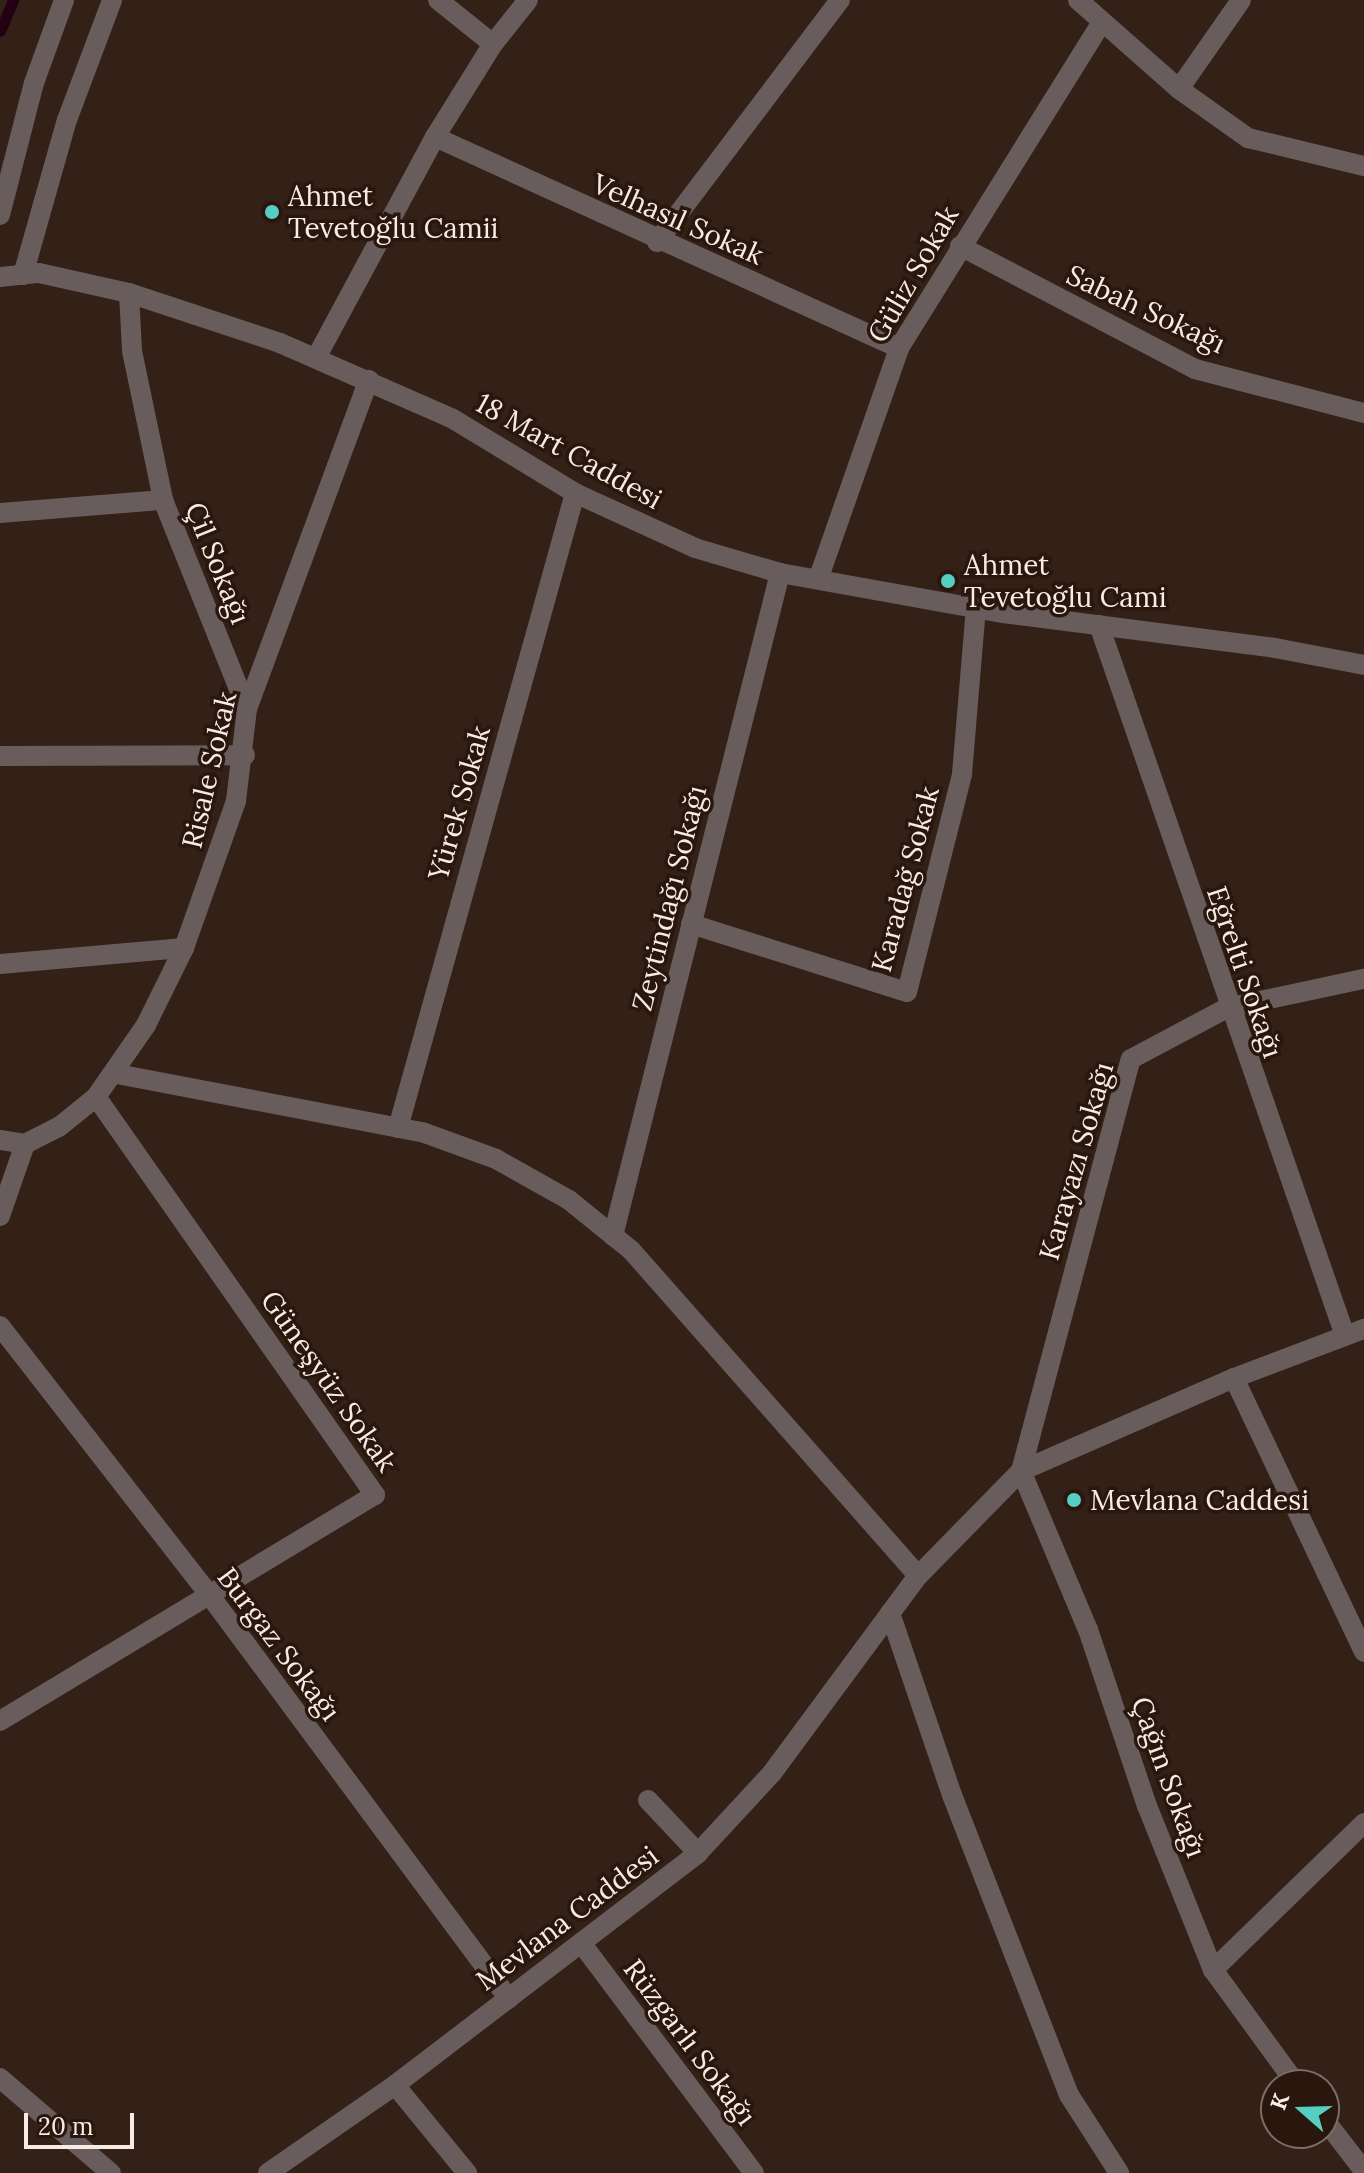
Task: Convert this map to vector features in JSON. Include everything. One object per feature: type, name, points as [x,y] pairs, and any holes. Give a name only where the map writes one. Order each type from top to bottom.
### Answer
[{"type":"street","points":[[0,215],[34,83],[64,0]]},
{"type":"street","points":[[23,275],[67,120],[112,0]]},
{"type":"street","points":[[438,0],[493,44]]},
{"type":"street","points":[[316,358],[435,137],[493,44],[528,0]]},
{"type":"street","points":[[657,242],[840,0]]},
{"type":"street","points":[[1078,0],[1179,89],[1248,138],[1364,166]]},
{"type":"street","points":[[1179,89],[1241,0]]},
{"type":"street","name":"Güliz Sokak","points":[[819,577],[899,348],[1102,22]]},
{"type":"street","name":"Velhasıl Sokak","points":[[435,137],[657,242],[899,348]]},
{"type":"street","name":"Sabah Sokağı","points":[[960,246],[1195,369],[1364,413]]},
{"type":"street","name":"18 Mart Caddesi","points":[[0,277],[39,273],[129,293],[316,358],[453,419],[575,493],[695,548],[780,573],[819,577],[976,608],[1363,662]]},
{"type":"street","points":[[129,293],[132,351],[163,500]]},
{"type":"street","name":"Risale Sokak","points":[[25,1144],[59,1127],[96,1097],[117,1074],[184,948],[216,868],[245,755],[247,709],[369,380]]},
{"type":"street","name":"Yürek Sokak","points":[[398,1128],[575,493]]},
{"type":"street","name":"Çil Sokağı","points":[[0,513],[163,500],[247,709]]},
{"type":"street","name":"Zeytindağı Sokağı","points":[[613,1236],[780,573]]},
{"type":"street","name":"Karadağ Sokak","points":[[691,924],[907,992],[962,774],[976,608]]},
{"type":"street","name":"Eğrelti Sokağı","points":[[1099,625],[1227,1008],[1354,1332]]},
{"type":"street","points":[[0,756],[245,755]]},
{"type":"street","points":[[0,964],[184,948]]},
{"type":"street","name":"Karayazı Sokağı","points":[[1021,1471],[1131,1059],[1227,1008],[1364,979]]},
{"type":"street","points":[[117,1074],[398,1128],[496,1159],[569,1200],[613,1236],[799,1435],[918,1576]]},
{"type":"street","name":"Güneşyüz Sokak","points":[[0,1721],[375,1495],[96,1097]]},
{"type":"street","points":[[0,1140],[25,1144],[0,1216]]},
{"type":"street","name":"Burgaz Sokağı","points":[[0,1326],[208,1593],[509,1999]]},
{"type":"street","name":"Mevlana Caddesi","points":[[268,2173],[395,2085],[698,1853],[740,1813],[918,1576],[1021,1471],[1234,1378],[1354,1332]]},
{"type":"street","points":[[1234,1378],[1364,1652]]},
{"type":"street","name":"Çağın Sokağı","points":[[1021,1471],[1088,1630],[1147,1806],[1213,1970],[1285,2069]]},
{"type":"street","points":[[890,1613],[952,1795],[1069,2095],[1119,2173]]},
{"type":"street","points":[[648,1800],[698,1853]]},
{"type":"street","points":[[1213,1970],[1364,1823]]},
{"type":"street","name":"Rüzgarlı Sokağı","points":[[582,1944],[754,2173]]},
{"type":"street","points":[[0,2078],[111,2173]]},
{"type":"street","points":[[395,2085],[467,2173]]},
{"type":"street","points":[[1340,2140],[1364,2171]]},
{"type":"waterway","points":[[0,31],[13,0]]},
{"type":"place","name":"Ahmet Tevetoğlu Camii","points":[[272,212]]},
{"type":"place","name":"Ahmet Tevetoğlu Cami","points":[[948,581]]},
{"type":"place","name":"Mevlana Caddesi","points":[[1074,1500]]}]
